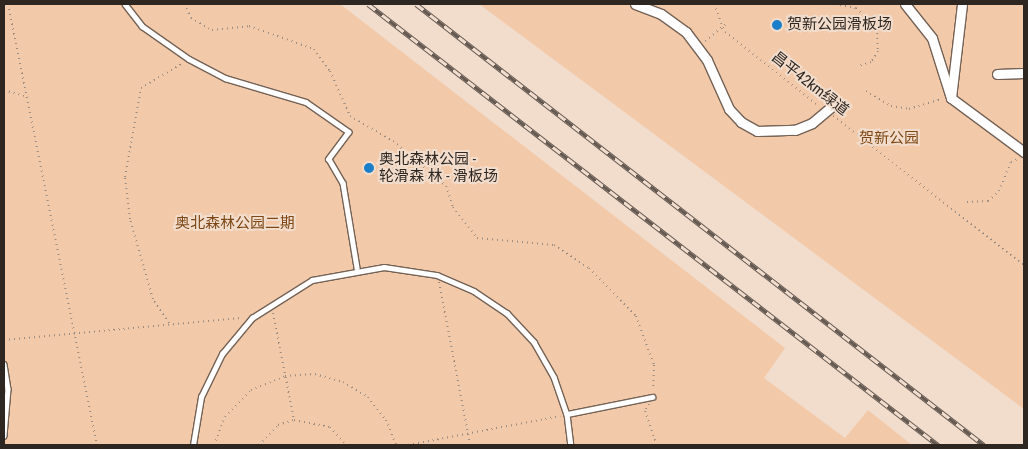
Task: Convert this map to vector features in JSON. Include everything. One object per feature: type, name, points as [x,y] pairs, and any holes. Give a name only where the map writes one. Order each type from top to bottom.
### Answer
[{"type":"street","points":[[635,4],[676,24],[697,47],[729,109],[740,122],[757,131],[795,130],[829,108]]},
{"type":"street","points":[[905,4],[932,38],[951,98],[1024,152]]},
{"type":"street","points":[[951,98],[962,4]]},
{"type":"street","points":[[997,74],[1024,73]]},
{"type":"lane","points":[[125,4],[142,26],[189,59],[225,78],[306,102],[349,132],[329,159],[344,182],[357,268]]},
{"type":"lane","points":[[193,445],[205,389],[222,354],[252,318],[271,302],[312,280],[357,268],[384,267],[437,275],[474,290],[520,328],[554,376],[567,414],[570,445]]},
{"type":"lane","points":[[4,364],[8,388],[4,436]]},
{"type":"lane","points":[[567,414],[652,397]]},
{"type":"path","points":[[8,4],[97,445]]},
{"type":"path","points":[[184,4],[191,18],[212,30],[249,26],[314,49],[330,71],[350,116],[393,141],[446,186],[453,207],[477,238],[554,245],[589,268],[636,316],[654,365],[652,397],[645,411],[657,445]]},
{"type":"path","points":[[714,4],[721,27]]},
{"type":"path","points":[[835,4],[856,8],[877,28],[881,39],[878,51],[872,62],[859,66]]},
{"type":"path","points":[[697,47],[727,23]]},
{"type":"path","name":"昌平42km绿道","points":[[721,27],[829,108],[1024,265]]},
{"type":"path","points":[[169,323],[153,299],[130,219],[125,176],[141,88],[189,59]]},
{"type":"path","points":[[4,90],[28,97]]},
{"type":"path","points":[[866,91],[891,106],[910,109],[951,98]]},
{"type":"path","points":[[967,202],[988,201],[1000,191],[1011,162],[1024,156]]},
{"type":"path","points":[[437,275],[470,445]]},
{"type":"path","points":[[271,302],[294,420]]},
{"type":"path","points":[[4,340],[169,323],[252,318]]},
{"type":"path","points":[[214,445],[225,417],[251,390],[285,376],[314,374],[343,382],[368,398],[386,420],[396,445]]},
{"type":"path","points":[[408,445],[567,414]]},
{"type":"path","points":[[259,445],[278,425],[294,420],[312,420],[330,428],[346,445]]},
{"type":"green space","name":"奥北森林公园二期","points":[[4,4],[340,4],[785,348],[764,378],[845,438],[868,410],[912,445],[4,445]]},
{"type":"green space","name":"贺新公园","points":[[479,4],[1024,4],[1024,409]]},
{"type":"railway","points":[[368,4],[938,445]]},
{"type":"railway","points":[[416,4],[984,445]]},
{"type":"place","name":"贺新公园滑板场","points":[[777,25]]},
{"type":"place","name":"奥北森林公园 - 轮滑森 林 - 滑板场","points":[[369,168]]}]
